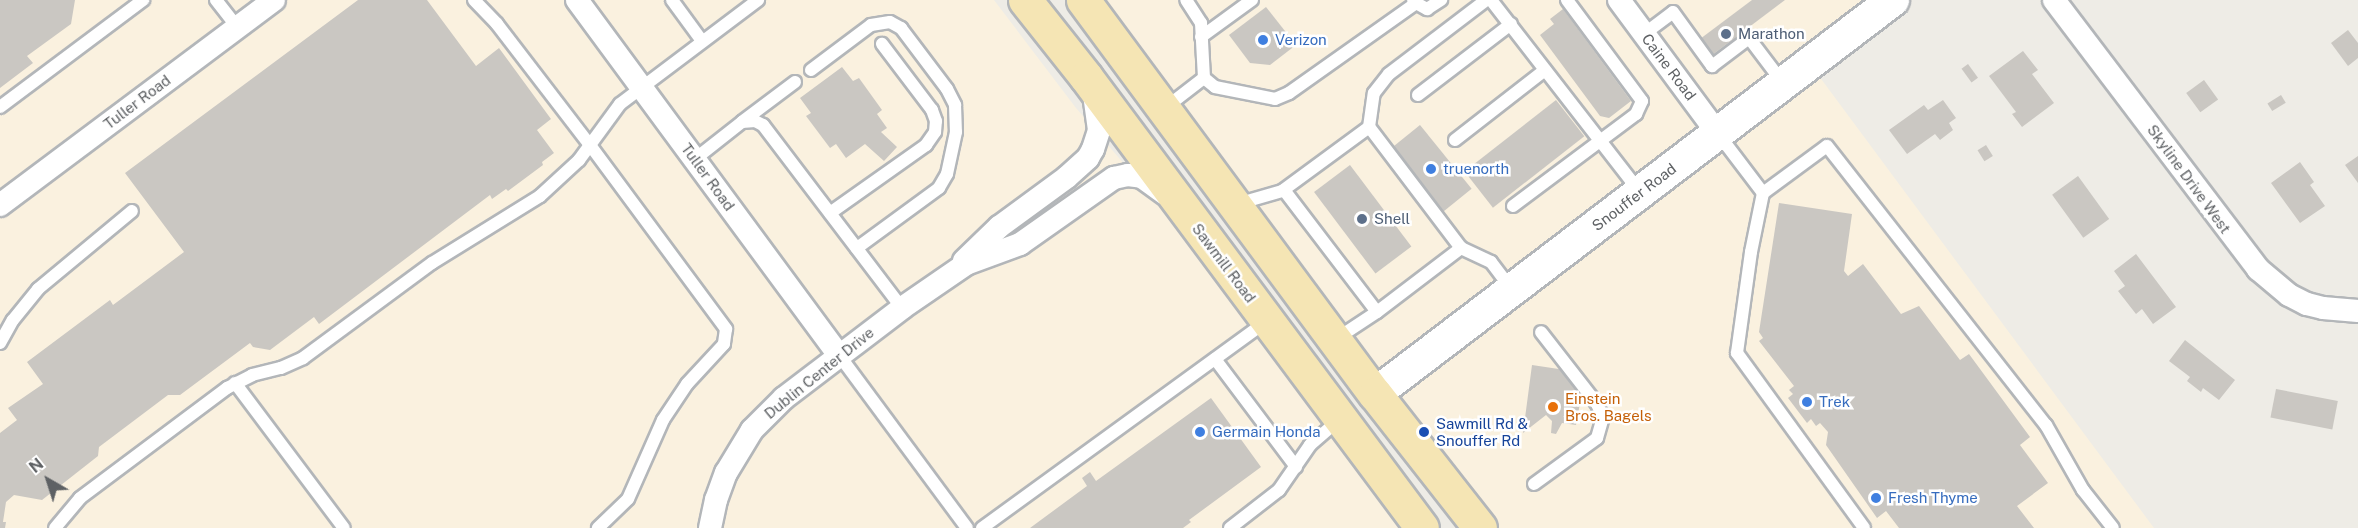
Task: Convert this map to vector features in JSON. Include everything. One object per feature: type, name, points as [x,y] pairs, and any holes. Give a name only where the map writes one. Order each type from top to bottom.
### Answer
[{"type":"main road","name":"Sawmill Road","points":[[1025,0],[1086,77],[1422,528]]},
{"type":"main road","points":[[1083,0],[1375,394],[1480,528]]},
{"type":"main road","name":"Snouffer Road","points":[[1375,394],[1893,0]]},
{"type":"main road","points":[[1234,276],[1337,382],[1352,393],[1375,394]]},
{"type":"street","name":"Tuller Road","points":[[0,205],[274,0]]},
{"type":"street","name":"Tuller Road","points":[[577,0],[839,355]]},
{"type":"street","name":"Caine Road","points":[[1619,0],[1719,134]]},
{"type":"street","name":"Skyline Drive West","points":[[2054,0],[2258,269],[2289,295],[2307,304],[2357,311]]},
{"type":"street","name":"Dublin Center Drive","points":[[947,276],[999,227],[1079,167],[1094,149],[1100,119],[1095,97],[1086,77]]},
{"type":"street","name":"Dublin Center Drive","points":[[710,528],[726,473],[752,430],[784,398],[947,276],[974,260],[1014,247],[1101,185],[1118,176],[1133,175],[1146,179],[1194,222]]},
{"type":"lane","points":[[0,107],[143,0]]},
{"type":"lane","points":[[216,0],[237,27]]},
{"type":"lane","points":[[474,0],[497,24],[590,145],[723,321],[727,332],[724,344],[687,384],[661,424],[625,503],[598,528]]},
{"type":"lane","points":[[672,0],[702,41]]},
{"type":"lane","points":[[55,528],[80,498],[235,383],[303,358],[432,263],[535,200],[565,174],[590,145],[614,111],[642,87],[758,0]]},
{"type":"lane","points":[[1186,0],[1201,23],[1204,78],[1215,87],[1275,99],[1288,93],[1414,1],[1427,9],[1441,0]]},
{"type":"lane","points":[[1201,37],[1252,0]]},
{"type":"lane","points":[[1235,204],[1284,190],[1369,127],[1374,93],[1389,74],[1486,0]]},
{"type":"lane","points":[[1491,0],[1640,193]]},
{"type":"lane","points":[[1513,206],[1636,114],[1642,101],[1567,0]]},
{"type":"lane","points":[[1644,34],[1673,12],[1712,66],[1749,38],[1784,84]]},
{"type":"lane","points":[[811,70],[871,25],[880,22],[895,24],[947,89],[955,105],[956,132],[947,174],[939,188],[857,248]]},
{"type":"lane","points":[[1418,95],[1511,24]]},
{"type":"lane","points":[[830,213],[926,145],[936,128],[932,110],[882,44]]},
{"type":"lane","points":[[1455,140],[1545,70]]},
{"type":"lane","points":[[1164,108],[1204,78]]},
{"type":"lane","points":[[695,159],[795,82]]},
{"type":"lane","points":[[739,124],[751,120],[763,125],[902,308]]},
{"type":"lane","points":[[1369,127],[1461,248],[1491,262],[1512,290]]},
{"type":"lane","points":[[936,128],[956,132]]},
{"type":"lane","points":[[1719,134],[1763,193]]},
{"type":"lane","points":[[1864,528],[1737,353],[1751,252],[1763,193],[1827,146],[2046,425],[2083,490],[2113,528]]},
{"type":"lane","points":[[1284,190],[1377,312]]},
{"type":"lane","points":[[0,343],[3,325],[45,282],[132,211]]},
{"type":"lane","points":[[1335,340],[1377,312],[1461,248]]},
{"type":"lane","points":[[982,528],[1268,321]]},
{"type":"lane","points":[[1534,484],[1597,438],[1603,417],[1597,404],[1541,332]]},
{"type":"lane","points":[[839,355],[967,528]]},
{"type":"lane","points":[[1215,359],[1296,467]]},
{"type":"lane","points":[[235,383],[344,528]]},
{"type":"lane","points":[[1230,528],[1279,490],[1314,441],[1340,419]]},
{"type":"shaded area","points":[[0,0],[994,0],[1076,108],[1156,201],[1400,528],[0,528]]},
{"type":"shaded area","points":[[1099,0],[1902,0],[1813,68],[2154,528],[1496,528]]},
{"type":"building","points":[[0,0],[75,0],[71,24],[27,56],[33,63],[0,88]]},
{"type":"building","points":[[358,0],[427,0],[476,66],[499,48],[551,119],[537,130],[554,153],[542,162],[543,165],[508,191],[506,189],[492,199],[490,195],[319,324],[314,317],[270,350],[253,347],[250,343],[180,395],[168,395],[99,447],[98,456],[42,500],[14,495],[6,502],[3,522],[6,522],[5,528],[0,528],[0,433],[17,420],[8,408],[43,384],[27,362],[110,300],[113,305],[184,252],[125,173]]},
{"type":"building","points":[[1752,0],[1785,0],[1712,55],[1700,39]]},
{"type":"building","name":"Verizon","points":[[1266,7],[1296,45],[1270,65],[1250,63],[1229,35]]},
{"type":"building","points":[[1563,9],[1631,101],[1609,118],[1600,116],[1540,35],[1554,24],[1550,19]]},
{"type":"building","points":[[2348,30],[2358,43],[2358,58],[2348,66],[2331,43]]},
{"type":"building","points":[[2023,51],[2038,70],[2032,74],[2054,103],[2022,127],[2012,114],[2016,112],[1989,76]]},
{"type":"building","points":[[1968,64],[1978,78],[1972,82],[1962,69]]},
{"type":"building","points":[[842,67],[853,81],[859,78],[882,110],[877,114],[887,128],[881,132],[897,147],[884,161],[865,144],[846,158],[836,144],[830,148],[806,116],[811,113],[800,98]]},
{"type":"building","points":[[2204,80],[2218,99],[2200,112],[2186,93]]},
{"type":"building","points":[[2281,95],[2286,103],[2272,111],[2267,103]]},
{"type":"building","points":[[1556,100],[1584,136],[1493,208],[1465,171]]},
{"type":"building","points":[[1943,100],[1956,118],[1949,123],[1953,130],[1940,140],[1935,134],[1907,154],[1889,130],[1924,105],[1928,110]]},
{"type":"building","name":"truenorth","points":[[1420,125],[1472,189],[1443,212],[1391,148]]},
{"type":"building","points":[[1986,145],[1993,156],[1984,161],[1978,150]]},
{"type":"building","points":[[2358,156],[2358,183],[2345,165]]},
{"type":"building","points":[[2300,162],[2314,182],[2310,185],[2325,206],[2300,223],[2271,183]]},
{"type":"building","name":"Shell","points":[[1350,165],[1411,246],[1375,274],[1314,192]]},
{"type":"building","points":[[2078,176],[2109,219],[2083,238],[2052,195]]},
{"type":"building","points":[[1779,203],[1852,214],[1844,271],[1848,276],[1863,264],[1901,314],[1919,306],[1960,360],[1969,354],[2030,437],[2020,445],[2048,483],[2017,506],[2034,528],[1899,528],[1886,511],[1877,518],[1826,445],[1828,432],[1820,423],[1816,426],[1811,419],[1807,423],[1788,398],[1793,394],[1789,390],[1794,386],[1759,341],[1763,338],[1759,332]]},
{"type":"building","points":[[2136,254],[2176,307],[2153,324],[2142,309],[2136,314],[2118,291],[2125,286],[2114,271]]},
{"type":"building","points":[[2185,340],[2235,380],[2219,400],[2203,388],[2201,392],[2187,381],[2190,377],[2169,361]]},
{"type":"building","name":"Einstein Bros. Bagels","points":[[1532,365],[1572,371],[1584,387],[1577,393],[1581,398],[1576,425],[1562,423],[1556,434],[1551,433],[1552,421],[1546,415],[1523,433]]},
{"type":"building","points":[[2276,389],[2338,401],[2332,429],[2270,417]]},
{"type":"building","name":"Germain Honda","points":[[1211,398],[1261,467],[1189,520],[1191,522],[1183,528],[1030,528],[1087,486],[1082,478],[1090,472],[1096,481]]},
{"type":"place","name":"Marathon","points":[[1726,34]]},
{"type":"place","name":"Verizon","points":[[1263,40]]},
{"type":"place","name":"truenorth","points":[[1431,169]]},
{"type":"place","name":"Shell","points":[[1362,219]]},
{"type":"place","name":"Trek","points":[[1807,402]]},
{"type":"place","name":"Einstein Bros. Bagels","points":[[1553,407]]},
{"type":"place","name":"Germain Honda","points":[[1200,432]]},
{"type":"place","name":"Sawmill Rd & Snouffer Rd","points":[[1424,432]]},
{"type":"place","name":"Fresh Thyme","points":[[1876,498]]}]
